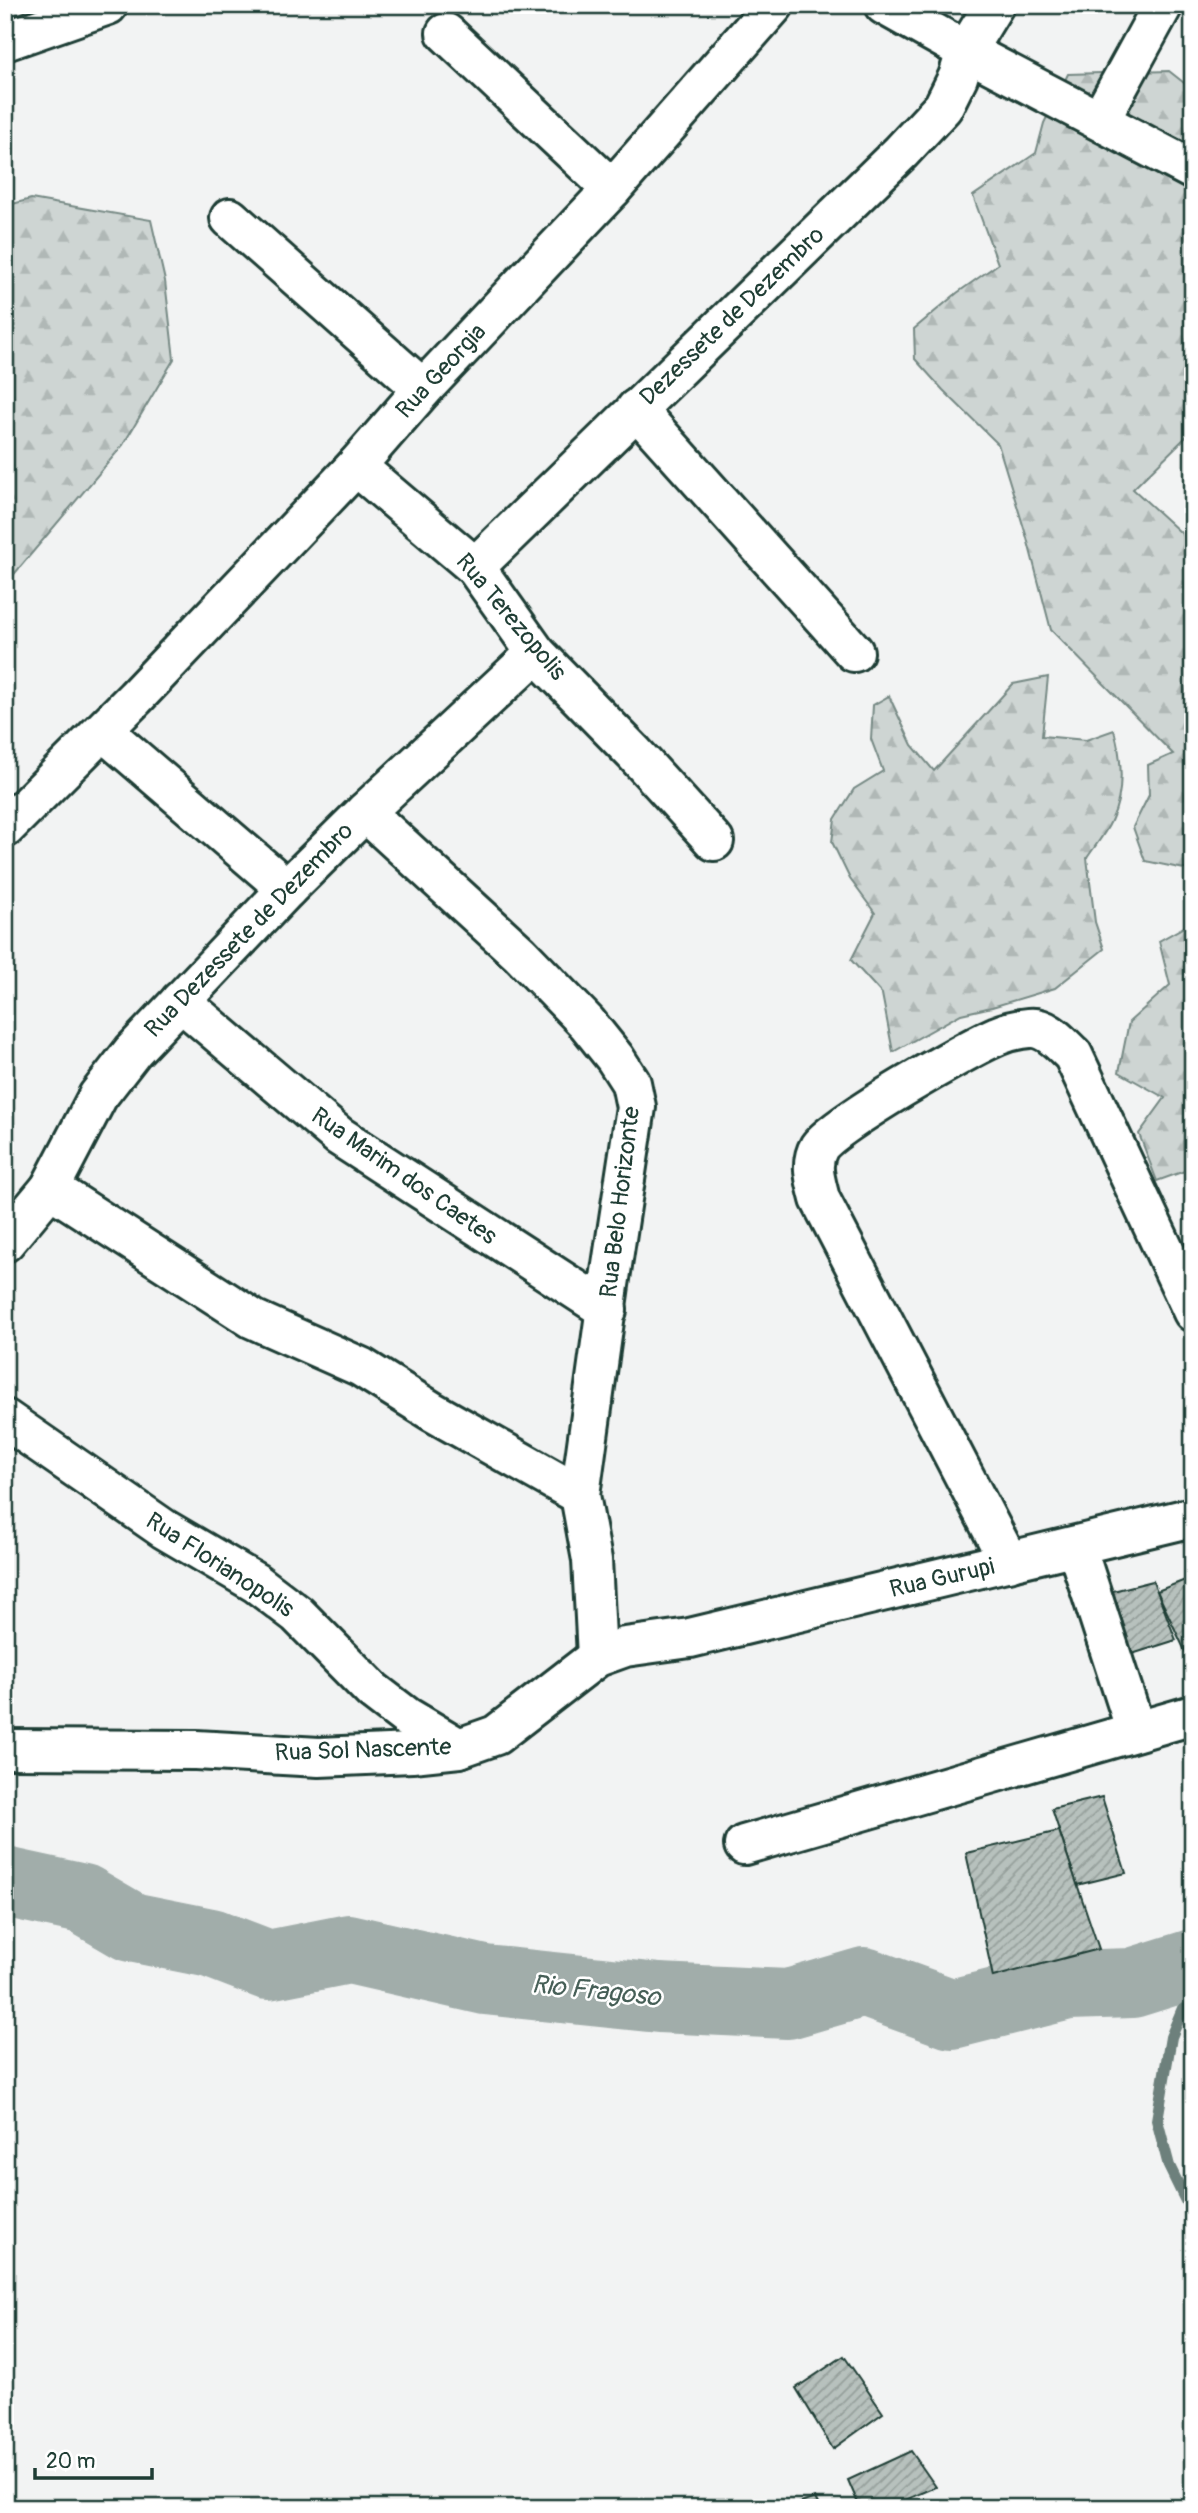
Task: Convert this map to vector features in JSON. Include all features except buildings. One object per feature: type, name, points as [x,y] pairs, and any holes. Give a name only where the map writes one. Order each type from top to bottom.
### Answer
[{"type":"street","points":[[5,41],[108,5]]},
{"type":"street","name":"Rua Georgia","points":[[5,828],[103,731],[356,466],[423,389],[612,189],[774,5]]},
{"type":"street","points":[[884,5],[1193,170]]},
{"type":"street","name":"Dezessete de Dezembro","points":[[475,567],[901,152],[943,107],[958,77],[966,51],[994,5]]},
{"type":"street","points":[[1100,120],[1163,5]]},
{"type":"street","points":[[446,33],[612,189]]},
{"type":"street","points":[[230,218],[423,389]]},
{"type":"street","points":[[636,409],[854,652]]},
{"type":"street","name":"Rua Terezopolis","points":[[356,466],[475,567],[536,653],[634,753],[714,841]]},
{"type":"street","name":"Rua Dezessete de Dezembro","points":[[5,1242],[50,1188],[98,1096],[133,1051],[287,889],[365,812],[536,653]]},
{"type":"street","points":[[103,731],[287,889]]},
{"type":"street","name":"Rua Belo Horizonte","points":[[365,812],[520,954],[587,1023],[631,1083],[636,1107],[580,1494],[592,1560],[597,1657]]},
{"type":"street","name":"Rua Marim dos Caetes","points":[[180,1001],[339,1136],[607,1310]]},
{"type":"street","points":[[1009,1562],[820,1199],[813,1168],[819,1148],[836,1130],[998,1035],[1031,1027],[1050,1034],[1073,1055],[1193,1312]]},
{"type":"street","points":[[50,1188],[253,1320],[360,1367],[433,1412],[580,1494]]},
{"type":"street","name":"Rua Florianopolis","points":[[5,1419],[164,1529],[256,1583],[296,1614],[373,1690],[407,1717],[459,1748]]},
{"type":"street","name":"Rua Gurupi","points":[[690,1637],[1193,1517]]},
{"type":"street","points":[[1076,1546],[1136,1731]]},
{"type":"street","name":"Rua Sol Nascente","points":[[5,1749],[196,1749],[318,1756],[412,1753],[459,1748],[496,1735],[597,1657],[625,1647],[690,1637]]},
{"type":"street","points":[[744,1845],[1193,1715]]},
{"type":"green space","points":[[1169,71],[1193,90],[1193,430],[1133,489],[1191,542],[1193,540],[1193,874],[1189,870],[1145,861],[1133,827],[1149,795],[1148,765],[1173,754],[1051,630],[1027,538],[998,444],[915,359],[914,329],[957,293],[998,264],[973,196],[1036,153],[1044,123],[1068,74]]},
{"type":"green space","points":[[31,199],[151,220],[165,281],[174,359],[123,445],[5,585],[5,206]]},
{"type":"green space","points":[[1048,677],[1042,736],[1086,740],[1114,730],[1117,741],[1121,776],[1118,799],[1109,826],[1087,858],[1095,922],[1104,949],[1055,988],[961,1014],[893,1052],[882,994],[851,960],[875,913],[850,879],[832,842],[835,819],[854,789],[883,771],[871,739],[873,705],[889,696],[912,745],[934,771],[1013,684]]},
{"type":"green space","points":[[1193,922],[1193,1168],[1157,1181],[1139,1134],[1165,1098],[1119,1072],[1129,1022],[1170,985],[1159,941]]},
{"type":"waterway","name":"Rio Fragoso","points":[[5,1882],[83,1899],[131,1927],[211,1943],[268,1965],[349,1949],[485,1980],[659,1998],[788,2004],[864,1982],[952,2014],[1068,1985],[1132,1983],[1193,1964]]},
{"type":"waterway","points":[[1193,1994],[1186,2001],[1171,2037],[1157,2120],[1169,2166],[1193,2215]]}]
